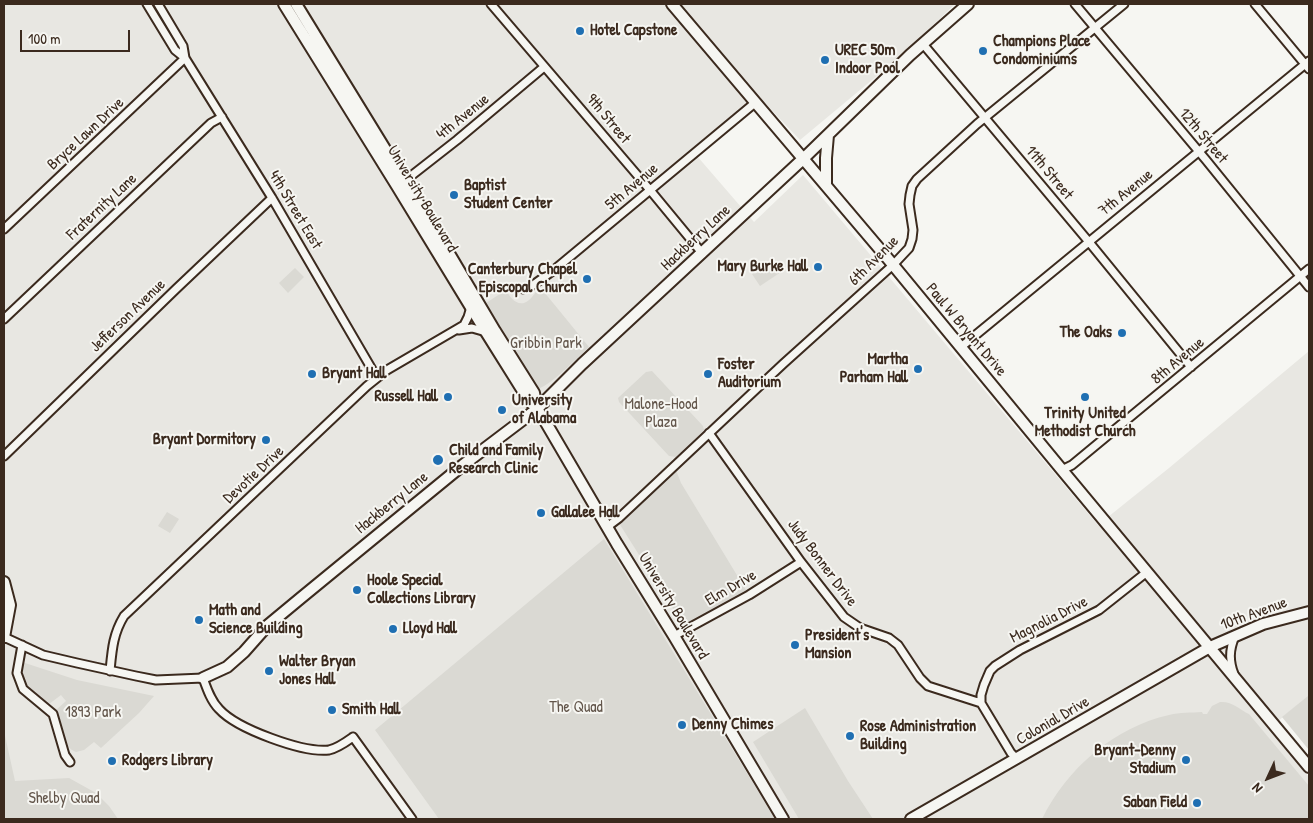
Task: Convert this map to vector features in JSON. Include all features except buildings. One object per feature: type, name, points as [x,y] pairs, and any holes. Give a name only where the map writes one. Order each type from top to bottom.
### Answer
[{"type":"main road","name":"University Boulevard","points":[[284,4],[401,184],[447,250],[494,331],[534,393],[537,408]]},
{"type":"main road","name":"University Boulevard","points":[[296,4],[471,307],[528,399],[537,408],[784,819]]},
{"type":"main road","name":"Paul W Bryant Drive","points":[[672,4],[826,184],[1309,767]]},
{"type":"main road","name":"Hackberry Lane","points":[[203,678],[227,667],[244,652],[267,626],[463,465],[537,408],[804,158],[922,44],[968,4]]},
{"type":"main road","points":[[826,184],[828,135]]},
{"type":"main road","points":[[4,582],[10,606],[4,636]]},
{"type":"main road","points":[[4,608],[8,598]]},
{"type":"main road","name":"10th Avenue","points":[[1210,647],[1263,624],[1309,612]]},
{"type":"main road","name":"Colonial Drive","points":[[912,819],[1210,647]]},
{"type":"street","name":"4th Street East","points":[[147,4],[175,50],[186,58]]},
{"type":"street","name":"4th Street East","points":[[158,4],[183,46],[186,58],[272,198],[377,378]]},
{"type":"street","name":"9th Street","points":[[491,4],[702,253]]},
{"type":"street","name":"12th Street","points":[[1075,4],[1309,287]]},
{"type":"street","name":"6th Avenue","points":[[607,527],[893,265],[909,248],[913,230],[909,204],[910,195],[912,186],[923,172],[1124,4]]},
{"type":"street","points":[[1255,4],[1308,64]]},
{"type":"street","name":"11th Street","points":[[922,44],[1191,367]]},
{"type":"street","name":"Bryce Lawn Drive","points":[[4,229],[186,58]]},
{"type":"street","name":"7th Avenue","points":[[961,347],[1308,64]]},
{"type":"street","name":"4th Avenue","points":[[401,184],[544,67]]},
{"type":"street","name":"5th Avenue","points":[[522,289],[533,285],[554,270],[756,102]]},
{"type":"street","name":"Fraternity Lane","points":[[4,319],[211,123],[222,117]]},
{"type":"street","name":"Jefferson Avenue","points":[[4,456],[272,198]]},
{"type":"street","name":"8th Avenue","points":[[1062,470],[1072,465],[1309,269]]},
{"type":"street","name":"Devotie Drive","points":[[110,670],[114,636],[124,616],[377,378],[387,370],[464,325],[471,307]]},
{"type":"street","points":[[456,330],[472,328],[486,332]]},
{"type":"street","name":"Judy Bonner Drive","points":[[709,433],[801,562],[844,617],[860,628],[889,638],[898,645],[920,678],[928,686],[981,703]]},
{"type":"street","name":"Elm Drive","points":[[674,636],[749,595],[801,562]]},
{"type":"street","name":"Magnolia Drive","points":[[981,703],[984,685],[990,671],[995,666],[1020,650],[1099,610],[1147,572]]},
{"type":"street","name":"Hackberry Lane","points":[[4,636],[43,655],[156,680],[203,678]]},
{"type":"street","name":"Paul W Bryant Drive","points":[[1235,636],[1230,652],[1230,664],[1235,677]]},
{"type":"street","points":[[22,645],[17,673],[23,689],[54,714],[65,755],[70,762]]},
{"type":"street","points":[[203,678],[215,704],[220,710],[255,732],[311,749],[329,750],[336,748],[353,737],[412,819]]},
{"type":"street","points":[[981,703],[1011,753],[1017,759]]},
{"type":"shaded area","name":"University of Alabama","points":[[4,4],[955,4],[902,55],[800,140],[764,102],[697,156],[754,222],[803,175],[1098,525],[1309,351],[1309,695],[1270,728],[1309,777],[1309,819],[4,819]]},
{"type":"green space","points":[[773,260],[781,272],[760,286],[752,274]]},
{"type":"green space","points":[[295,268],[304,277],[288,293],[279,283]]},
{"type":"green space","name":"Gribbin Park","points":[[540,287],[589,347],[557,376],[538,389],[486,303],[506,290],[515,301],[522,303],[530,299]]},
{"type":"green space","name":"Malone-Hood Plaza","points":[[652,371],[703,426],[704,430],[676,457],[669,456],[619,402],[618,398],[646,372]]},
{"type":"green space","points":[[674,465],[681,483],[749,595],[686,629],[617,520]]},
{"type":"green space","points":[[167,512],[179,519],[170,533],[158,526]]},
{"type":"green space","name":"The Quad","points":[[604,539],[775,819],[439,819],[375,730]]},
{"type":"green space","name":"1893 Park","points":[[22,663],[77,680],[154,696],[139,713],[101,748],[94,742],[84,750],[76,752],[67,745],[55,711],[66,701],[61,695],[49,704],[28,689],[22,679]]},
{"type":"green space","points":[[1309,695],[1309,750],[1282,717]]},
{"type":"green space","name":"Bryant-Denny Stadium","points":[[1220,702],[1232,704],[1249,714],[1309,786],[1309,819],[1042,819],[1052,800],[1079,767],[1112,740],[1130,729],[1169,715],[1202,712],[1207,714],[1212,706]]},
{"type":"green space","points":[[805,708],[873,819],[799,819],[753,742]]},
{"type":"green space","name":"Shelby Quad","points":[[4,731],[15,781],[69,778],[96,793],[109,806],[118,819],[4,819]]},
{"type":"place","name":"Hotel Capstone","points":[[580,31]]},
{"type":"place","name":"Champions Place Condominiums","points":[[983,51]]},
{"type":"place","name":"UREC 50m Indoor Pool","points":[[825,60]]},
{"type":"place","name":"Baptist Student Center","points":[[454,195]]},
{"type":"place","name":"Mary Burke Hall","points":[[818,267]]},
{"type":"place","name":"Canterbury Chapel Episcopal Church","points":[[587,279]]},
{"type":"place","name":"The Oaks","points":[[1122,333]]},
{"type":"place","name":"Martha Parham Hall","points":[[918,369]]},
{"type":"place","name":"Bryant Hall","points":[[312,374]]},
{"type":"place","name":"Foster Auditorium","points":[[708,374]]},
{"type":"place","name":"Russell Hall","points":[[448,397]]},
{"type":"place","name":"Trinity United Methodist Church","points":[[1085,397]]},
{"type":"place","name":"University of Alabama","points":[[502,410]]},
{"type":"place","name":"Bryant Dormitory","points":[[266,440]]},
{"type":"place","name":"Child and Family Research Clinic","points":[[438,460]]},
{"type":"place","name":"Gallalee Hall","points":[[541,513]]},
{"type":"place","name":"Hoole Special Collections Library","points":[[357,590]]},
{"type":"place","name":"Math and Science Building","points":[[199,620]]},
{"type":"place","name":"Lloyd Hall","points":[[393,629]]},
{"type":"place","name":"President's Mansion","points":[[795,645]]},
{"type":"place","name":"Walter Bryan Jones Hall","points":[[269,671]]},
{"type":"place","name":"Smith Hall","points":[[332,710]]},
{"type":"place","name":"Denny Chimes","points":[[682,725]]},
{"type":"place","name":"Rose Administration Building","points":[[850,736]]},
{"type":"place","name":"Bryant-Denny Stadium","points":[[1186,760]]},
{"type":"place","name":"Rodgers Library","points":[[112,761]]},
{"type":"place","name":"Saban Field","points":[[1197,803]]}]
